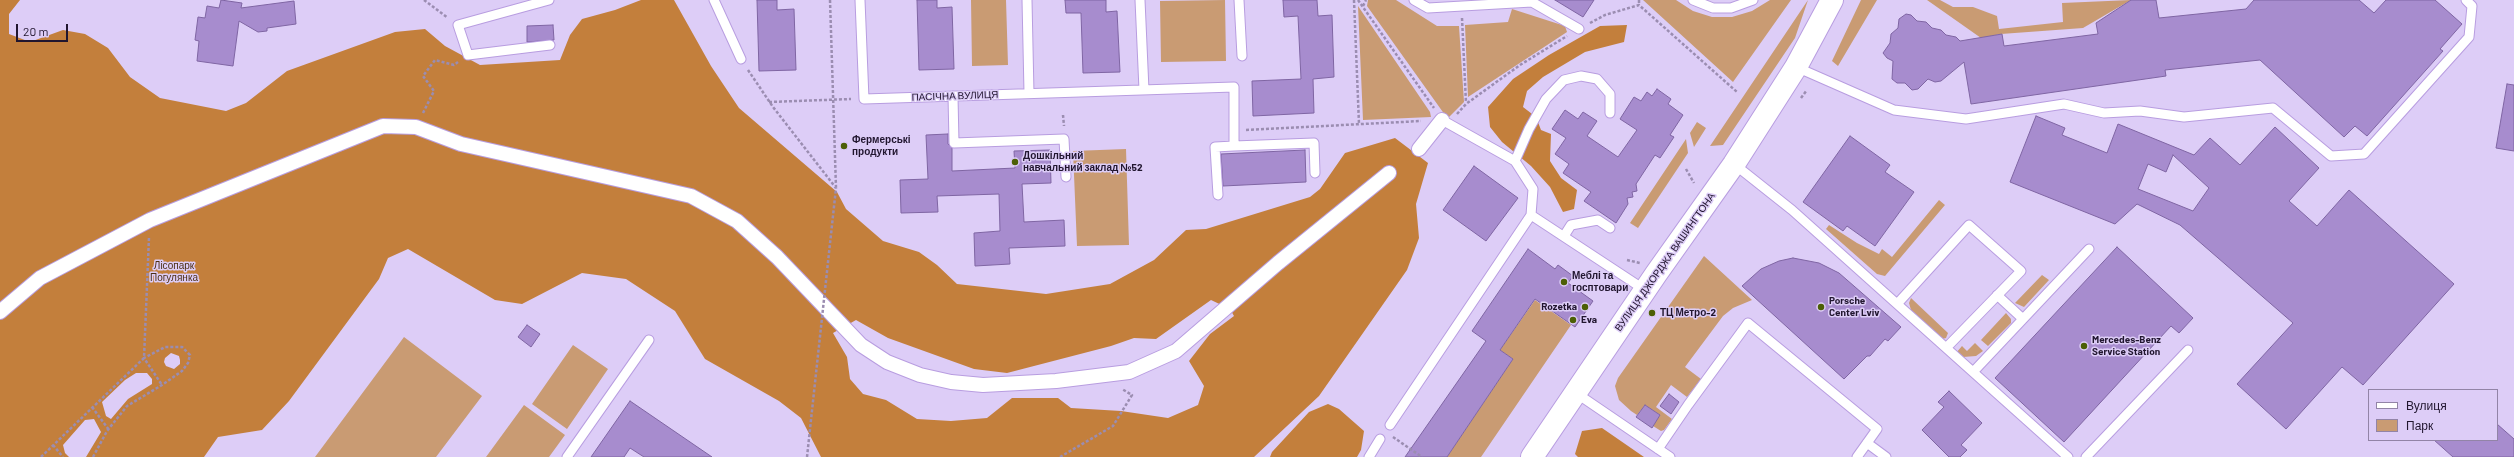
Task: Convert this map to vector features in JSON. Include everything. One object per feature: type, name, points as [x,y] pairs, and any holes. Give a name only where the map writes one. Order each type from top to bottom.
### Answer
[{"type":"main road","name":"ВУЛИЦЯ ДЖОРДЖА ВАШИНГТОНА","points":[[1532,457],[1645,290],[1734,164],[1796,67],[1832,0]]},
{"type":"street","points":[[1420,149],[1442,120]]},
{"type":"street","points":[[0,312],[40,278],[150,220],[383,126],[416,127],[461,144],[691,196],[737,221],[777,257],[860,344],[887,362],[920,375],[951,382],[983,385],[1056,381],[1129,372],[1176,352],[1278,263],[1389,173]]},
{"type":"lane","points":[[549,0],[458,26],[468,55],[550,45]]},
{"type":"lane","points":[[714,0],[741,59]]},
{"type":"lane","points":[[860,0],[864,99]]},
{"type":"lane","points":[[1027,0],[1029,93]]},
{"type":"lane","points":[[1140,0],[1144,90]]},
{"type":"lane","points":[[1239,0],[1242,56]]},
{"type":"lane","points":[[1414,0],[1428,8],[1533,1],[1578,29]]},
{"type":"lane","points":[[1693,0],[1719,8],[1731,8],[1753,0]]},
{"type":"lane","points":[[1796,67],[1894,110],[1966,119],[2064,104],[2104,113],[2140,111],[2184,118],[2273,108],[2331,156],[2364,154],[2469,37],[2472,6],[2466,0]]},
{"type":"lane","points":[[1515,161],[1528,129],[1546,99],[1564,80],[1581,76],[1597,79],[1610,94],[1610,113]]},
{"type":"lane","name":"ПАСІЧНА ВУЛИЦЯ","points":[[864,99],[1234,87],[1234,146]]},
{"type":"lane","points":[[953,96],[954,143],[1064,139],[1066,177]]},
{"type":"lane","points":[[1390,425],[1531,215],[1533,189],[1515,161],[1442,120]]},
{"type":"lane","points":[[1218,195],[1215,147],[1314,143],[1314,173]]},
{"type":"lane","points":[[1734,164],[1792,210],[1898,303],[2068,457]]},
{"type":"lane","points":[[1531,215],[1645,290]]},
{"type":"lane","points":[[1564,236],[1571,225],[1598,220],[1610,228]]},
{"type":"lane","points":[[1898,303],[1969,225],[2021,271],[1947,347]]},
{"type":"lane","points":[[1974,372],[2089,249]]},
{"type":"lane","points":[[1997,295],[2024,319]]},
{"type":"lane","points":[[1658,449],[1688,404],[1748,323],[1877,429],[1858,457]]},
{"type":"lane","points":[[567,457],[649,340]]},
{"type":"lane","points":[[2086,457],[2188,350]]},
{"type":"lane","points":[[1576,393],[1670,457]]},
{"type":"lane","points":[[1369,457],[1380,439]]},
{"type":"lane","points":[[1868,443],[1886,457]]},
{"type":"path","points":[[424,0],[458,26]]},
{"type":"path","points":[[807,457],[836,188],[830,0]]},
{"type":"path","points":[[1354,0],[1359,124]]},
{"type":"path","points":[[1358,0],[1442,120]]},
{"type":"path","points":[[1363,6],[1366,0]]},
{"type":"path","points":[[1639,0],[1639,5],[1737,92]]},
{"type":"path","points":[[1462,5],[1466,104],[1520,65],[1578,29],[1605,15],[1639,5]]},
{"type":"path","points":[[416,127],[434,91],[423,76],[435,60],[454,65],[468,55]]},
{"type":"path","points":[[741,59],[769,102],[836,188]]},
{"type":"path","points":[[769,102],[864,99]]},
{"type":"path","points":[[1233,131],[1442,120]]},
{"type":"path","points":[[1686,169],[1694,183]]},
{"type":"path","points":[[150,220],[144,358],[162,385]]},
{"type":"path","points":[[1627,260],[1640,263]]},
{"type":"path","points":[[41,457],[144,358],[166,347],[182,347],[190,354],[188,363],[182,371],[127,406],[109,430],[92,457]]},
{"type":"path","points":[[1060,457],[1113,426],[1132,395],[1097,376]]},
{"type":"path","points":[[92,407],[109,430]]},
{"type":"path","points":[[1392,436],[1422,457]]},
{"type":"path","points":[[53,445],[63,457]]},
{"type":"green space","name":"Лісопарк Погулянка","points":[[0,0],[20,0],[9,14],[9,34],[30,42],[63,30],[85,34],[108,48],[130,77],[160,98],[226,111],[246,103],[287,71],[395,32],[425,29],[445,46],[480,65],[560,60],[570,35],[582,19],[615,10],[641,0],[674,0],[711,66],[739,108],[837,192],[846,209],[883,241],[919,252],[937,265],[957,284],[1046,294],[1110,284],[1154,260],[1186,230],[1206,229],[1310,197],[1320,189],[1345,153],[1395,138],[1428,163],[1416,204],[1419,238],[1407,270],[1319,396],[1254,457],[821,457],[801,418],[779,401],[705,359],[675,311],[626,279],[582,273],[522,304],[495,300],[408,249],[388,258],[379,279],[289,401],[262,430],[218,437],[204,457],[86,457],[101,432],[94,419],[85,420],[63,445],[65,453],[69,457],[0,457]],"holes":[[[1211,300],[1230,309],[1234,316],[1210,334],[1189,361],[1204,386],[1198,405],[1168,418],[1121,411],[1071,408],[1058,398],[1012,398],[987,418],[951,421],[917,419],[886,400],[863,394],[850,379],[847,357],[833,333],[856,320],[888,338],[974,369],[1007,373],[1111,346],[1134,338],[1156,339]],[[171,353],[179,356],[180,364],[174,369],[166,366],[164,362],[165,358]],[[136,373],[147,373],[152,379],[152,384],[128,399],[111,419],[106,416],[102,402],[125,380]]]},
{"type":"green space","points":[[971,0],[1006,0],[1008,65],[972,66]]},
{"type":"green space","points":[[1225,0],[1226,61],[1161,62],[1160,1]]},
{"type":"green space","points":[[1368,0],[1396,0],[1437,26],[1459,26],[1464,102],[1449,117],[1445,115],[1367,6]]},
{"type":"green space","points":[[1643,0],[1676,0],[1693,11],[1712,17],[1732,17],[1752,11],[1770,0],[1791,0],[1733,82]]},
{"type":"green space","points":[[1808,0],[1795,38],[1723,145],[1710,146]]},
{"type":"green space","points":[[1861,0],[1877,0],[1838,66],[1832,61]]},
{"type":"green space","points":[[1927,0],[1940,0],[1953,7],[1973,7],[1997,16],[1999,29],[2063,22],[2062,3],[2131,0],[2083,28],[2001,34],[1981,38]]},
{"type":"green space","points":[[1358,6],[1430,112],[1431,117],[1363,120]]},
{"type":"green space","points":[[1512,9],[1565,26],[1567,32],[1468,97],[1465,25],[1508,22]]},
{"type":"green space","points":[[1627,25],[1624,42],[1585,52],[1543,77],[1527,91],[1523,107],[1536,117],[1541,130],[1551,134],[1550,161],[1561,178],[1577,190],[1574,209],[1563,212],[1550,187],[1531,166],[1502,142],[1490,127],[1488,107],[1513,79],[1549,55],[1600,26]]},
{"type":"green space","points":[[1697,122],[1706,128],[1694,147],[1690,133]]},
{"type":"green space","points":[[1686,139],[1688,153],[1638,228],[1630,223]]},
{"type":"green space","points":[[1126,149],[1129,245],[1077,246],[1073,151]]},
{"type":"green space","points":[[1939,200],[1945,205],[1885,276],[1877,274],[1826,229],[1829,225],[1857,243],[1879,254],[1882,249],[1892,257]]},
{"type":"green space","points":[[1704,256],[1752,300],[1733,308],[1723,316],[1685,367],[1701,379],[1687,397],[1671,385],[1656,407],[1672,419],[1664,430],[1661,431],[1653,426],[1660,415],[1645,405],[1637,415],[1619,400],[1615,386],[1618,378]]},
{"type":"green space","points":[[2042,275],[2049,280],[2024,307],[2015,303]]},
{"type":"green space","points":[[1911,298],[1948,333],[1946,338],[1942,339],[1911,310],[1909,303]]},
{"type":"green space","points":[[1535,300],[1571,325],[1481,457],[1447,457],[1513,359],[1500,350]]},
{"type":"green space","points":[[2006,313],[2011,319],[2011,323],[1988,346],[1981,340]]},
{"type":"green space","points":[[404,337],[482,396],[436,457],[315,457]]},
{"type":"green space","points":[[1975,343],[1983,351],[1976,356],[1963,357],[1956,353],[1962,346],[1967,351]]},
{"type":"green space","points":[[573,345],[608,369],[567,429],[532,404]]},
{"type":"green space","points":[[1328,404],[1339,409],[1364,431],[1361,450],[1357,457],[1270,457],[1272,452],[1309,412]]},
{"type":"green space","points":[[524,405],[565,435],[549,457],[486,457]]},
{"type":"green space","points":[[1602,428],[1644,457],[1578,457],[1575,454],[1582,431]]},
{"type":"building","points":[[221,0],[242,3],[241,8],[294,1],[296,24],[267,28],[267,31],[258,32],[239,21],[233,66],[197,61],[199,41],[195,40],[198,17],[205,18],[207,6],[219,8]]},
{"type":"building","points":[[757,0],[777,0],[777,10],[794,9],[796,70],[759,71]]},
{"type":"building","points":[[917,0],[937,0],[937,8],[952,7],[954,69],[919,70]]},
{"type":"building","points":[[1065,0],[1106,0],[1106,12],[1117,11],[1120,72],[1083,73],[1081,13],[1066,13]]},
{"type":"building","points":[[1283,0],[1317,0],[1318,16],[1332,15],[1334,77],[1313,79],[1314,113],[1253,116],[1252,81],[1301,79],[1298,16],[1284,17]]},
{"type":"building","points":[[1555,0],[1594,0],[1583,17]]},
{"type":"building","points":[[2131,0],[2156,0],[2159,18],[2246,9],[2254,0],[2359,0],[2374,13],[2386,0],[2435,0],[2462,24],[2440,49],[2443,51],[2367,136],[2355,126],[2344,137],[2260,60],[2165,70],[2166,76],[1971,104],[1964,62],[1941,81],[1935,82],[1928,79],[1918,89],[1912,90],[1905,83],[1897,83],[1892,79],[1893,61],[1887,58],[1883,53],[1890,43],[1891,34],[1898,28],[1899,19],[1906,14],[1911,15],[1917,21],[1926,22],[1932,28],[1941,30],[1946,35],[1956,37],[1960,41],[2002,34],[2004,46],[2098,34],[2096,23]]},
{"type":"building","points":[[553,25],[554,40],[527,42],[527,26]]},
{"type":"building","points":[[2507,84],[2514,85],[2514,151],[2496,148]]},
{"type":"building","points":[[1657,89],[1671,99],[1668,104],[1683,115],[1670,135],[1674,137],[1660,158],[1655,155],[1636,184],[1637,191],[1632,192],[1633,197],[1627,198],[1628,204],[1616,223],[1584,201],[1591,192],[1563,173],[1569,164],[1555,154],[1566,138],[1552,129],[1565,110],[1578,119],[1583,112],[1597,121],[1587,136],[1618,157],[1637,130],[1620,119],[1634,97],[1641,101],[1647,92],[1652,96]]},
{"type":"building","points":[[2036,116],[2065,128],[2062,135],[2107,153],[2118,124],[2194,155],[2210,138],[2240,165],[2275,127],[2319,168],[2289,201],[2317,226],[2349,190],[2454,284],[2363,385],[2342,367],[2286,429],[2237,384],[2293,323],[2180,225],[2137,204],[2115,224],[2010,182]],"holes":[[[2173,155],[2209,188],[2193,211],[2138,189],[2148,164],[2166,172]]]},
{"type":"building","points":[[948,134],[948,144],[952,148],[952,171],[1015,168],[1014,151],[1050,150],[1051,183],[1022,184],[1024,222],[1064,220],[1065,246],[1009,248],[1010,264],[975,266],[974,233],[1000,231],[999,194],[937,196],[938,212],[901,213],[900,180],[928,179],[926,135]]},
{"type":"building","points":[[1850,136],[1890,165],[1885,172],[1914,192],[1875,246],[1847,226],[1843,231],[1803,202]]},
{"type":"building","points":[[1305,150],[1306,182],[1223,186],[1221,154]]},
{"type":"building","points":[[1474,166],[1518,198],[1486,241],[1443,210]]},
{"type":"building","name":"Mercedes-Benz Service Station","points":[[2117,247],[2193,318],[2179,333],[2171,326],[2064,442],[1995,378]]},
{"type":"building","points":[[1528,249],[1555,269],[1558,265],[1573,276],[1568,283],[1593,301],[1575,327],[1535,299],[1500,350],[1513,359],[1447,457],[1405,457],[1486,341],[1472,331]]},
{"type":"building","name":"Porsche Center Lviv","points":[[1793,258],[1819,263],[1839,273],[1901,327],[1888,341],[1885,339],[1870,356],[1867,356],[1844,379],[1742,286],[1761,269],[1779,261]]},
{"type":"building","points":[[527,325],[540,334],[531,347],[518,337]]},
{"type":"building","points":[[1949,391],[1982,423],[1961,445],[1967,450],[1960,457],[1949,457],[1922,430],[1944,407],[1938,402]]},
{"type":"building","points":[[1669,394],[1679,402],[1671,414],[1660,406]]},
{"type":"building","points":[[630,401],[712,457],[644,457],[630,448],[624,457],[591,457]]},
{"type":"building","points":[[1645,405],[1660,415],[1652,428],[1636,417]]},
{"type":"building","points":[[2498,425],[2514,439],[2514,457],[2453,457],[2435,441],[2498,441]]},
{"type":"place","name":"Фермерські продукти","points":[[844,146]]},
{"type":"place","name":"Дошкільний навчальний заклад №52","points":[[1015,162]]},
{"type":"place","name":"Меблі та госптовари","points":[[1564,282]]},
{"type":"place","name":"Rozetka","points":[[1585,307]]},
{"type":"place","name":"Porsche Center Lviv","points":[[1821,307]]},
{"type":"place","name":"ТЦ Метро-2","points":[[1652,313]]},
{"type":"place","name":"Eva","points":[[1573,320]]},
{"type":"place","name":"Mercedes-Benz Service Station","points":[[2084,346]]}]
